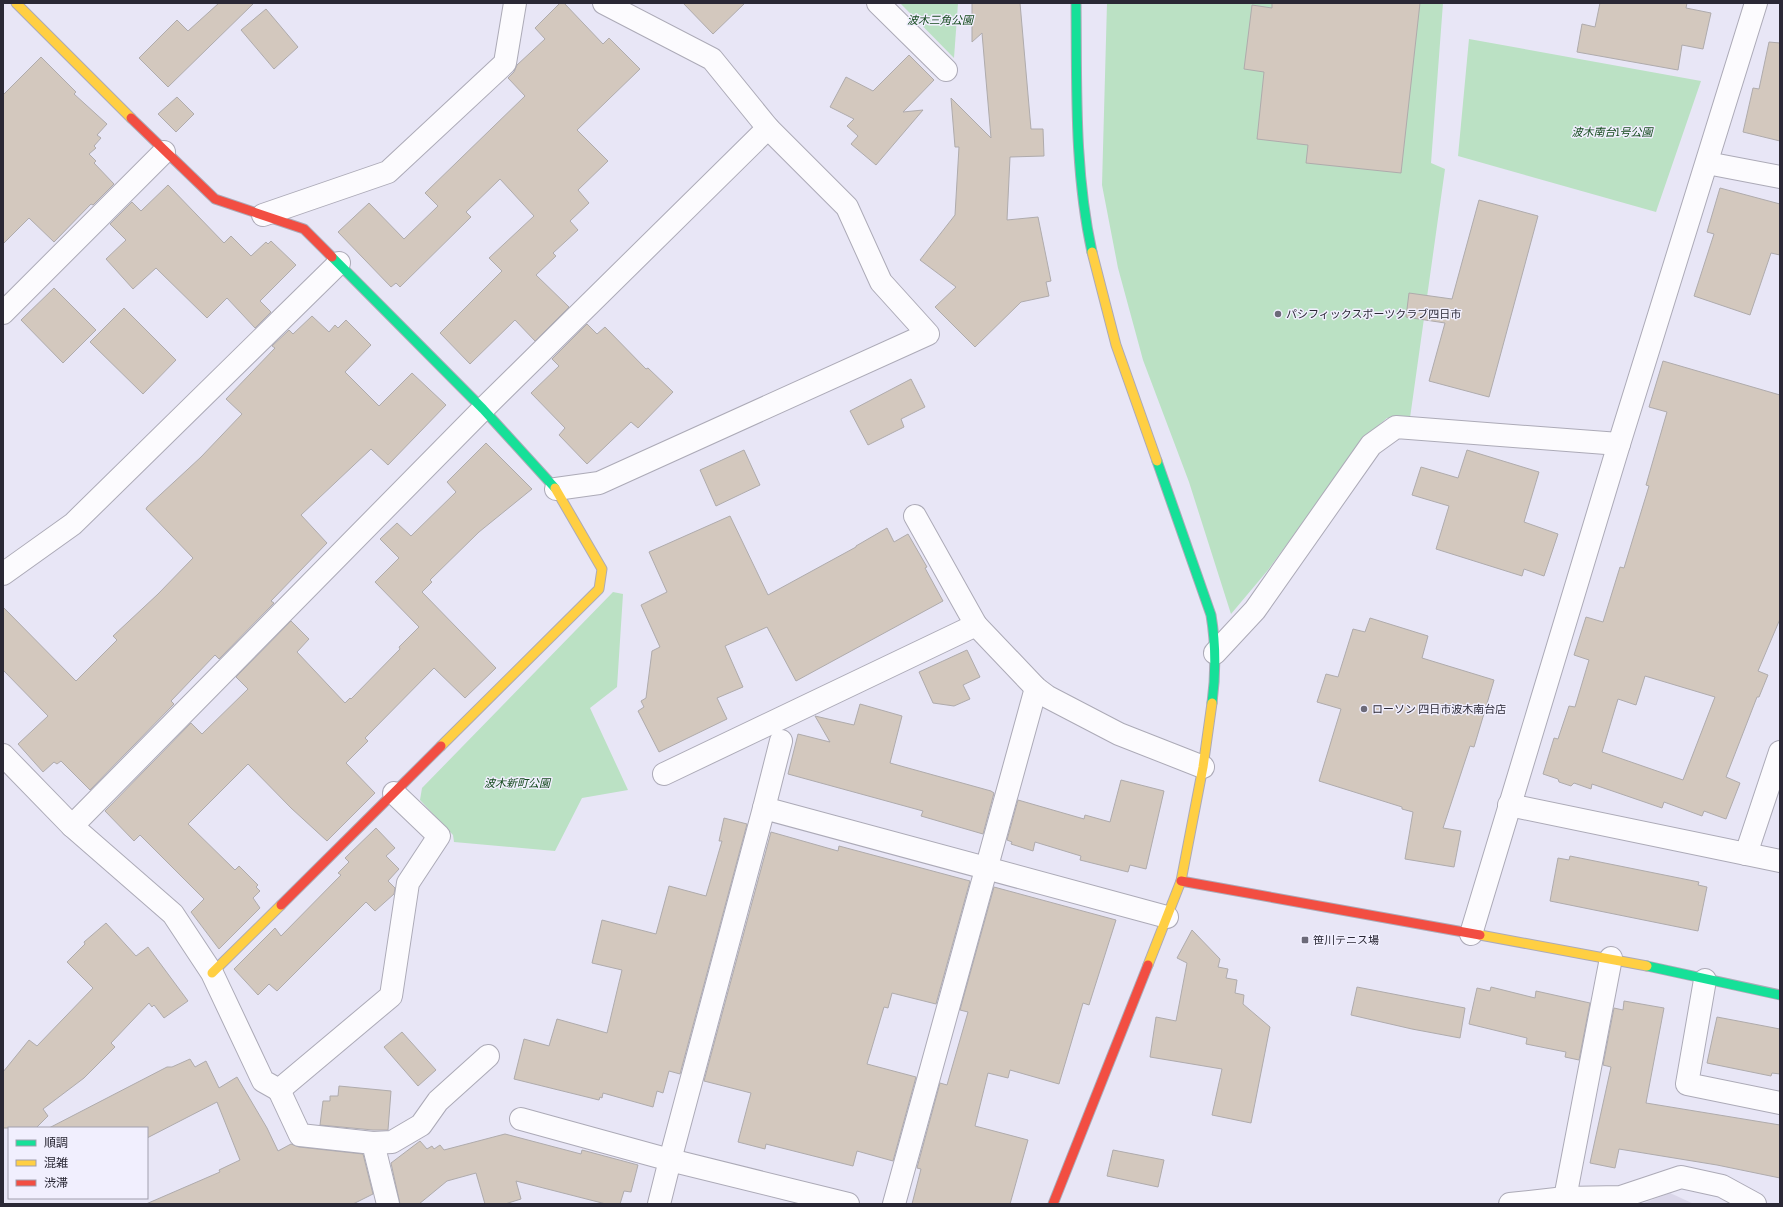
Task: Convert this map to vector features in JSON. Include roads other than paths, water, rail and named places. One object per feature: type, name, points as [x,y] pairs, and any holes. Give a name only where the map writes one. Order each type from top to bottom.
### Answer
[{"type":"street","points":[[16,3],[164,152],[215,198],[263,216],[304,229],[483,408],[556,489],[602,569],[598,589],[212,973]]},
{"type":"street","points":[[263,216],[388,172],[505,63],[515,3]]},
{"type":"street","points":[[556,489],[599,483],[928,334],[881,282],[847,207],[768,128],[712,59],[604,3]]},
{"type":"street","points":[[878,3],[946,70]]},
{"type":"street","points":[[1053,1204],[1181,881],[1203,767],[1215,679],[1215,637],[1211,615],[1168,492],[1120,363],[1101,297],[1084,210],[1079,144],[1076,3]]},
{"type":"street","points":[[1471,934],[1509,805],[1756,3]]},
{"type":"street","points":[[72,826],[483,408],[768,128]]},
{"type":"street","points":[[3,313],[164,152]]},
{"type":"street","points":[[1707,163],[1780,177]]},
{"type":"street","points":[[3,574],[73,524],[339,263]]},
{"type":"street","points":[[1215,653],[1255,610],[1371,445],[1396,427],[1620,444]]},
{"type":"street","points":[[915,516],[976,625],[1036,688],[1048,697],[1119,734],[1203,767]]},
{"type":"street","points":[[664,774],[976,625]]},
{"type":"street","points":[[894,1204],[1036,688]]},
{"type":"street","points":[[659,1204],[781,741]]},
{"type":"street","points":[[1746,854],[1780,752]]},
{"type":"street","points":[[3,754],[72,826],[173,914],[212,973],[263,1081],[279,1090],[300,1135],[373,1142],[392,1142],[421,1126],[438,1101],[488,1056]]},
{"type":"street","points":[[279,1090],[391,996],[408,883],[439,836],[394,793]]},
{"type":"street","points":[[1509,805],[1780,861]]},
{"type":"street","points":[[764,808],[1167,917]]},
{"type":"street","points":[[1181,881],[1611,958],[1705,980],[1780,995]]},
{"type":"street","points":[[1565,1198],[1611,958]]},
{"type":"street","points":[[1705,980],[1687,1084],[1780,1103]]},
{"type":"street","points":[[521,1119],[670,1160],[848,1204]]},
{"type":"street","points":[[373,1142],[388,1204]]},
{"type":"street","points":[[1510,1204],[1565,1198],[1621,1197],[1681,1177],[1722,1186],[1755,1204]]},
{"type":"place","name":"パシフィックスポーツクラブ四日市","points":[[1278,314]]},
{"type":"place","name":"ローソン 四日市波木南台店","points":[[1364,709]]},
{"type":"place","name":"笹川テニス場","points":[[1305,940]]},
{"type":"park label","name":"波木三角公園","points":[[940,20]]},
{"type":"park label","name":"波木南台1号公園","points":[[1612,132]]},
{"type":"park label","name":"波木新町公園","points":[[517,783]]}]
